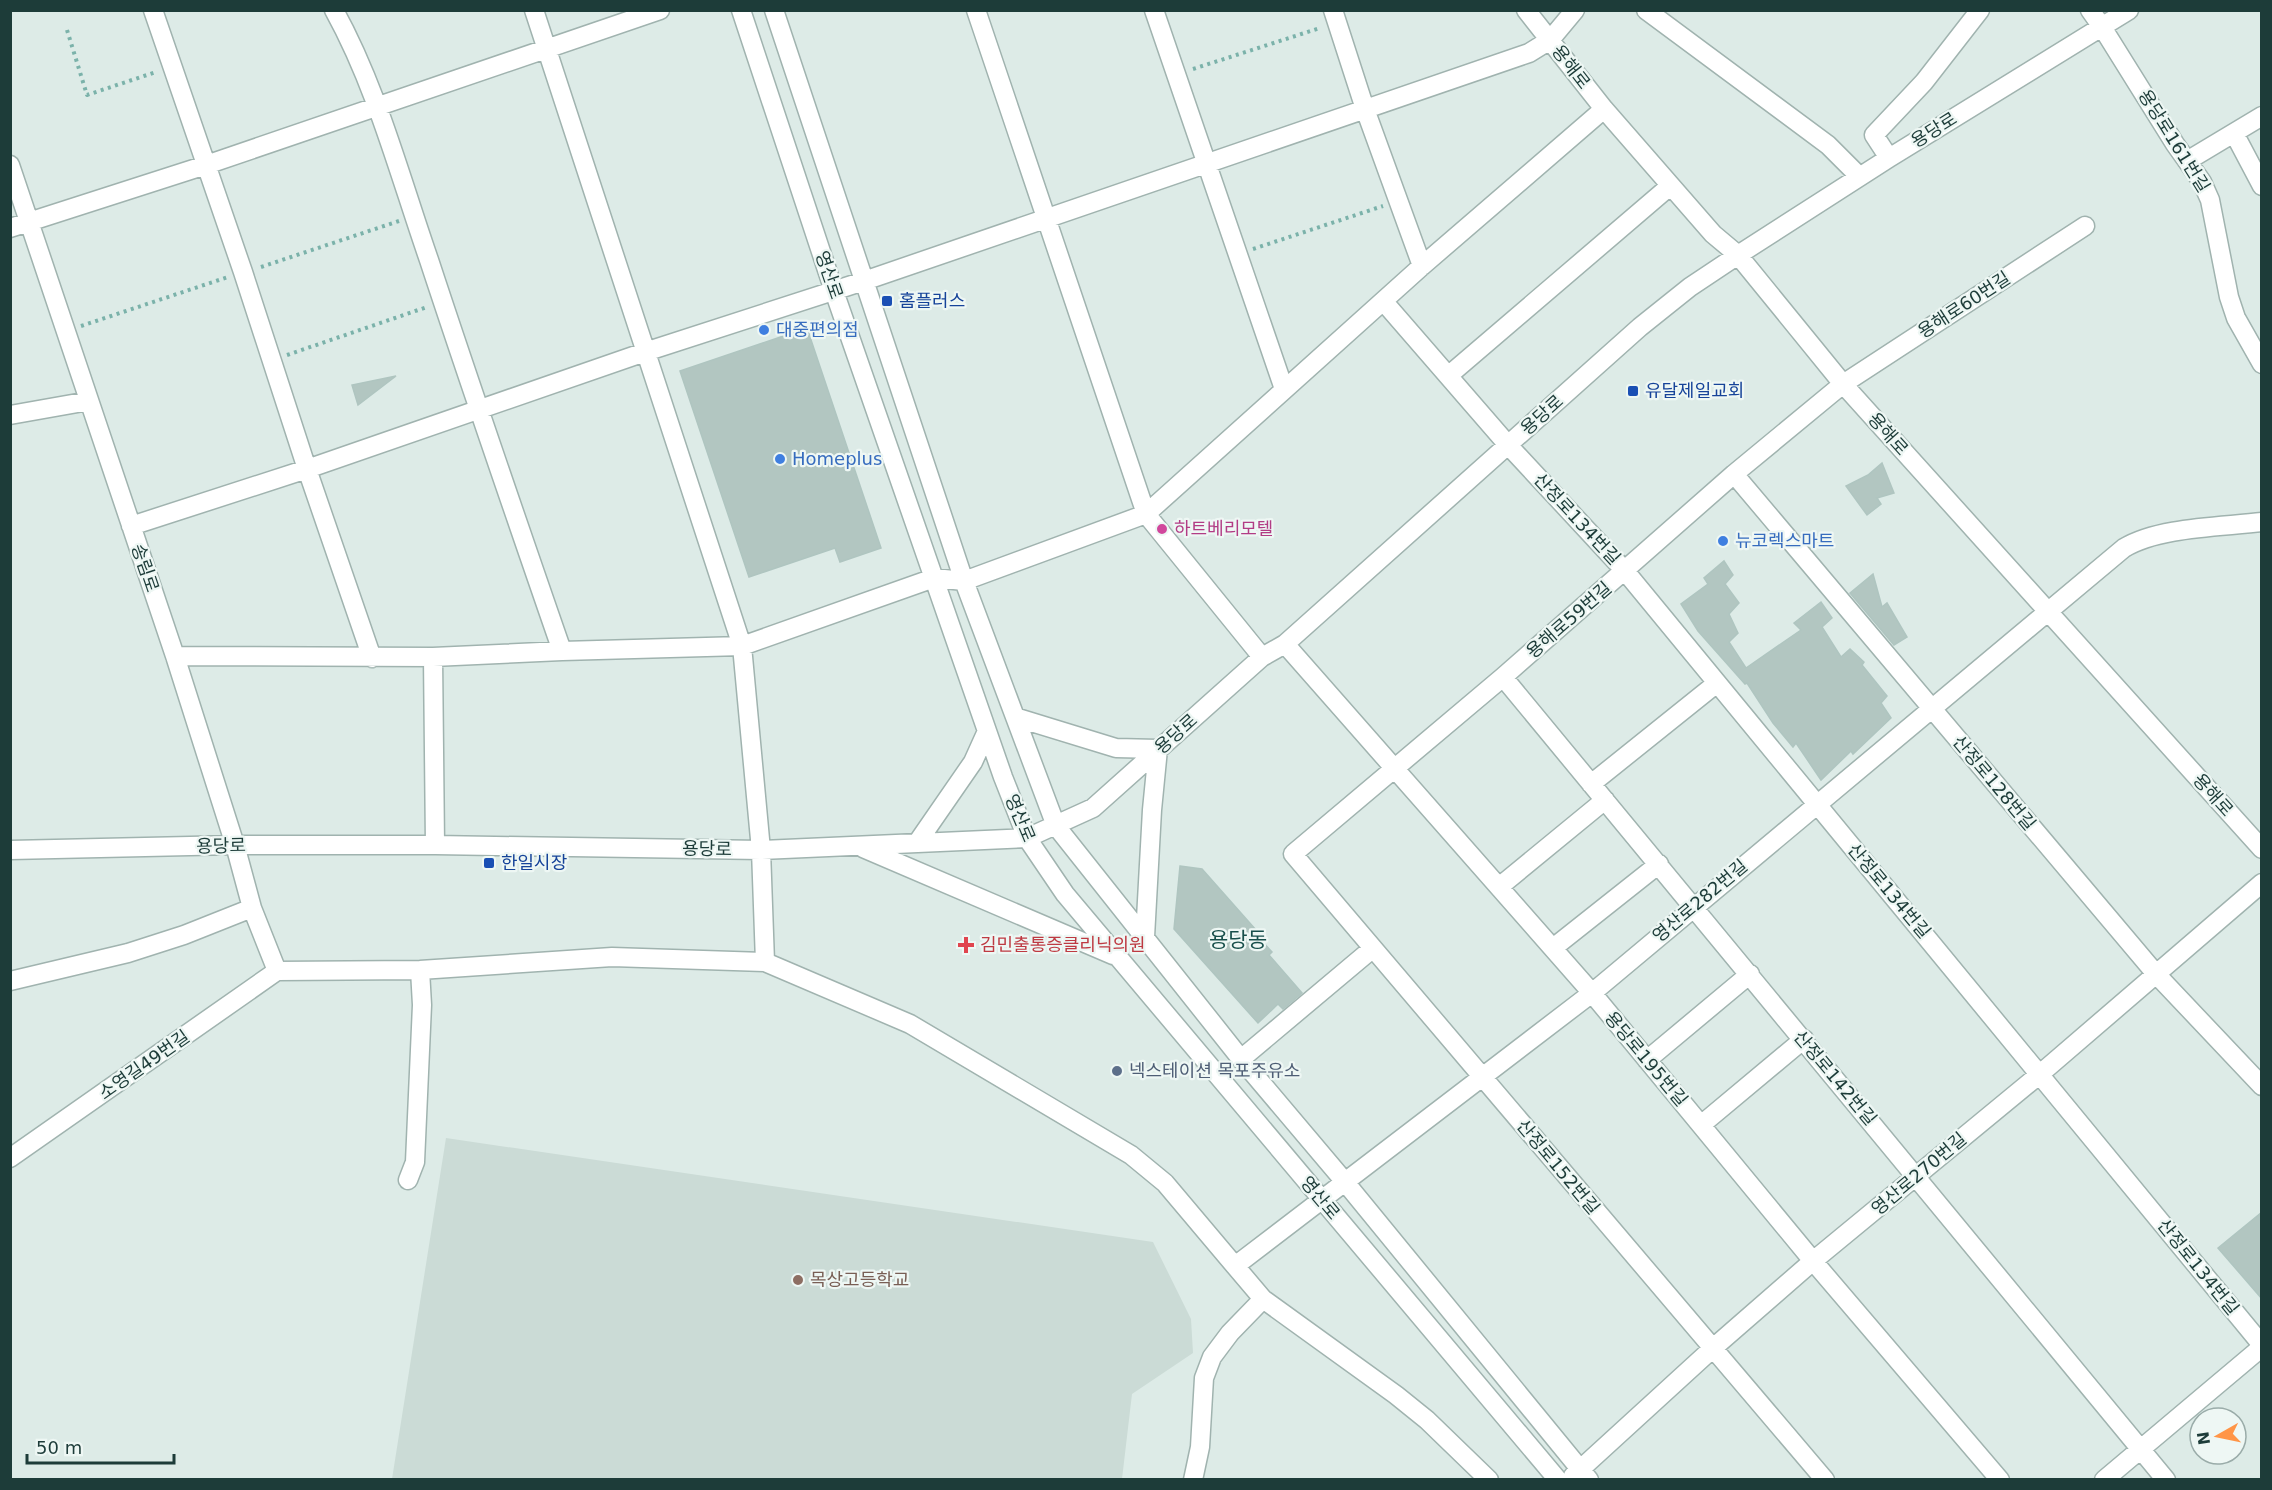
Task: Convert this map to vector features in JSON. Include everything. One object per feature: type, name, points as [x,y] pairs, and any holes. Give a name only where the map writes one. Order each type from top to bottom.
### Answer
[{"type":"street","points":[[153,10],[372,658]]},
{"type":"street","points":[[334,10],[351,42],[376,106],[562,651]]},
{"type":"street","points":[[534,10],[742,646],[761,850],[765,962]]},
{"type":"street","points":[[10,228],[206,165],[660,10]]},
{"type":"street","name":"영산로","points":[[741,10],[834,291],[987,732],[1027,838],[1065,894],[1116,956],[1558,1479]]},
{"type":"street","name":"영산로","points":[[774,10],[963,580],[1056,826],[1241,1059],[1346,1182],[1580,1476]]},
{"type":"street","points":[[976,10],[1146,514],[1262,657]]},
{"type":"street","points":[[1154,10],[1284,389]]},
{"type":"street","name":"용해로","points":[[1526,10],[1604,109],[1713,234],[1738,255],[1843,384],[2262,849]]},
{"type":"street","points":[[131,526],[307,469],[645,352],[864,281],[1529,53],[1550,40],[1575,10]]},
{"type":"street","points":[[1646,10],[1828,145],[1860,177]]},
{"type":"street","points":[[1889,158],[1874,135],[1924,82],[1980,10]]},
{"type":"street","name":"용당로161번길","points":[[2090,10],[2202,182],[2210,200],[2229,297],[2236,318],[2262,364]]},
{"type":"street","name":"용당로","points":[[10,850],[235,845],[435,845],[761,850],[1027,838],[1093,808],[1262,657],[1285,644],[1640,327],[1690,287],[1889,158],[2128,10]]},
{"type":"street","points":[[1335,17],[1365,109],[1422,266]]},
{"type":"street","points":[[175,656],[433,657],[742,646],[934,578],[963,580],[1146,514],[1422,266],[1604,109]]},
{"type":"street","points":[[2187,161],[2262,116]]},
{"type":"street","points":[[2234,133],[2262,186]]},
{"type":"street","name":"송림로","points":[[10,165],[175,656],[235,845],[252,908],[277,971]]},
{"type":"street","points":[[1448,376],[1670,186]]},
{"type":"street","name":"용해로60번길","points":[[1843,384],[2085,226]]},
{"type":"street","name":"산정로134번길","points":[[1384,302],[1508,445],[1625,571],[2262,1346]]},
{"type":"street","name":"용해로59번길","points":[[1293,854],[1503,677],[1734,474],[1843,384]]},
{"type":"street","points":[[10,415],[89,401]]},
{"type":"street","name":"산정로128번길","points":[[1734,474],[2156,974],[2262,1086]]},
{"type":"street","name":"영산로282번길","points":[[1235,1266],[1592,993],[2124,548],[2142,539],[2164,533],[2262,522]]},
{"type":"street","name":"용당로195번길","points":[[1285,644],[1592,993],[1813,1261],[2000,1479]]},
{"type":"street","points":[[433,657],[435,845]]},
{"type":"street","name":"산정로142번길","points":[[1503,677],[2166,1479]]},
{"type":"street","points":[[1591,784],[1717,683]]},
{"type":"street","points":[[1015,717],[1116,748],[1158,749],[1145,937]]},
{"type":"street","points":[[917,843],[973,762],[987,732]]},
{"type":"street","points":[[1499,887],[1605,800]]},
{"type":"street","points":[[858,846],[1116,956]]},
{"type":"street","name":"산정로152번길","points":[[1293,854],[1825,1479]]},
{"type":"street","points":[[1553,948],[1659,864]]},
{"type":"street","name":"영산로270번길","points":[[1580,1476],[1712,1349],[1813,1261],[2040,1074],[2262,884]]},
{"type":"street","points":[[10,981],[128,953],[184,935],[252,908]]},
{"type":"street","points":[[1241,1059],[1372,949]]},
{"type":"street","points":[[277,971],[420,970],[612,957],[765,962],[910,1024],[1131,1155],[1165,1183],[1263,1299],[1396,1395],[1427,1420],[1489,1479]]},
{"type":"street","points":[[408,1180],[415,1162],[422,1005],[420,970]]},
{"type":"street","name":"소영길49번길","points":[[10,1158],[277,971]]},
{"type":"street","points":[[1647,1060],[1750,974]]},
{"type":"street","points":[[1701,1125],[1804,1040]]},
{"type":"street","points":[[1193,1479],[1200,1447],[1204,1378],[1212,1357],[1230,1333],[1263,1299]]},
{"type":"street","points":[[2104,1479],[2262,1346]]},
{"type":"path","points":[[1176,75],[1335,17]]},
{"type":"path","points":[[67,30],[87,94],[172,67]]},
{"type":"path","points":[[1238,254],[1398,201]]},
{"type":"path","points":[[272,360],[442,302]]},
{"type":"shaded area","name":"목상고등학교","points":[[446,1138],[1153,1242],[1191,1319],[1193,1353],[1132,1394],[1122,1479],[392,1479]]},
{"type":"building","name":"Homeplus","points":[[807,328],[881,548],[840,562],[835,548],[749,577],[680,371]]},
{"type":"building","points":[[396,376],[358,405],[352,385]]},
{"type":"building","points":[[1882,463],[1894,493],[1877,498],[1881,504],[1867,515],[1846,486],[1868,475]]},
{"type":"building","points":[[1724,561],[1733,575],[1725,584],[1739,603],[1729,614],[1738,633],[1729,642],[1746,668],[1801,630],[1794,623],[1821,602],[1832,618],[1822,627],[1841,657],[1850,649],[1864,662],[1862,665],[1887,696],[1881,703],[1891,718],[1853,754],[1851,751],[1821,780],[1796,743],[1793,747],[1773,723],[1747,683],[1745,684],[1698,631],[1681,604],[1708,584],[1704,578]]},
{"type":"building","points":[[1873,574],[1882,607],[1887,603],[1907,637],[1894,645],[1850,593]]},
{"type":"building","points":[[1180,866],[1202,869],[1256,930],[1254,932],[1272,952],[1269,955],[1302,993],[1283,1009],[1278,1004],[1258,1023],[1174,929]]},
{"type":"building","points":[[2262,1212],[2262,1299],[2218,1248]]},
{"type":"place","name":"홈플러스","points":[[887,301]]},
{"type":"place","name":"대중편의점","points":[[764,330]]},
{"type":"place","name":"유달제일교회","points":[[1633,391]]},
{"type":"place","name":"Homeplus","points":[[780,459]]},
{"type":"place","name":"하트베리모텔","points":[[1162,529]]},
{"type":"place","name":"뉴코렉스마트","points":[[1723,541]]},
{"type":"place","name":"한일시장","points":[[489,863]]},
{"type":"place","name":"김민출통증클리닉의원","points":[[966,945]]},
{"type":"place","name":"넥스테이션 목포주유소","points":[[1117,1071]]},
{"type":"place","name":"목상고등학교","points":[[798,1280]]},
{"type":"district","name":"용당동","points":[[1238,940]]}]
